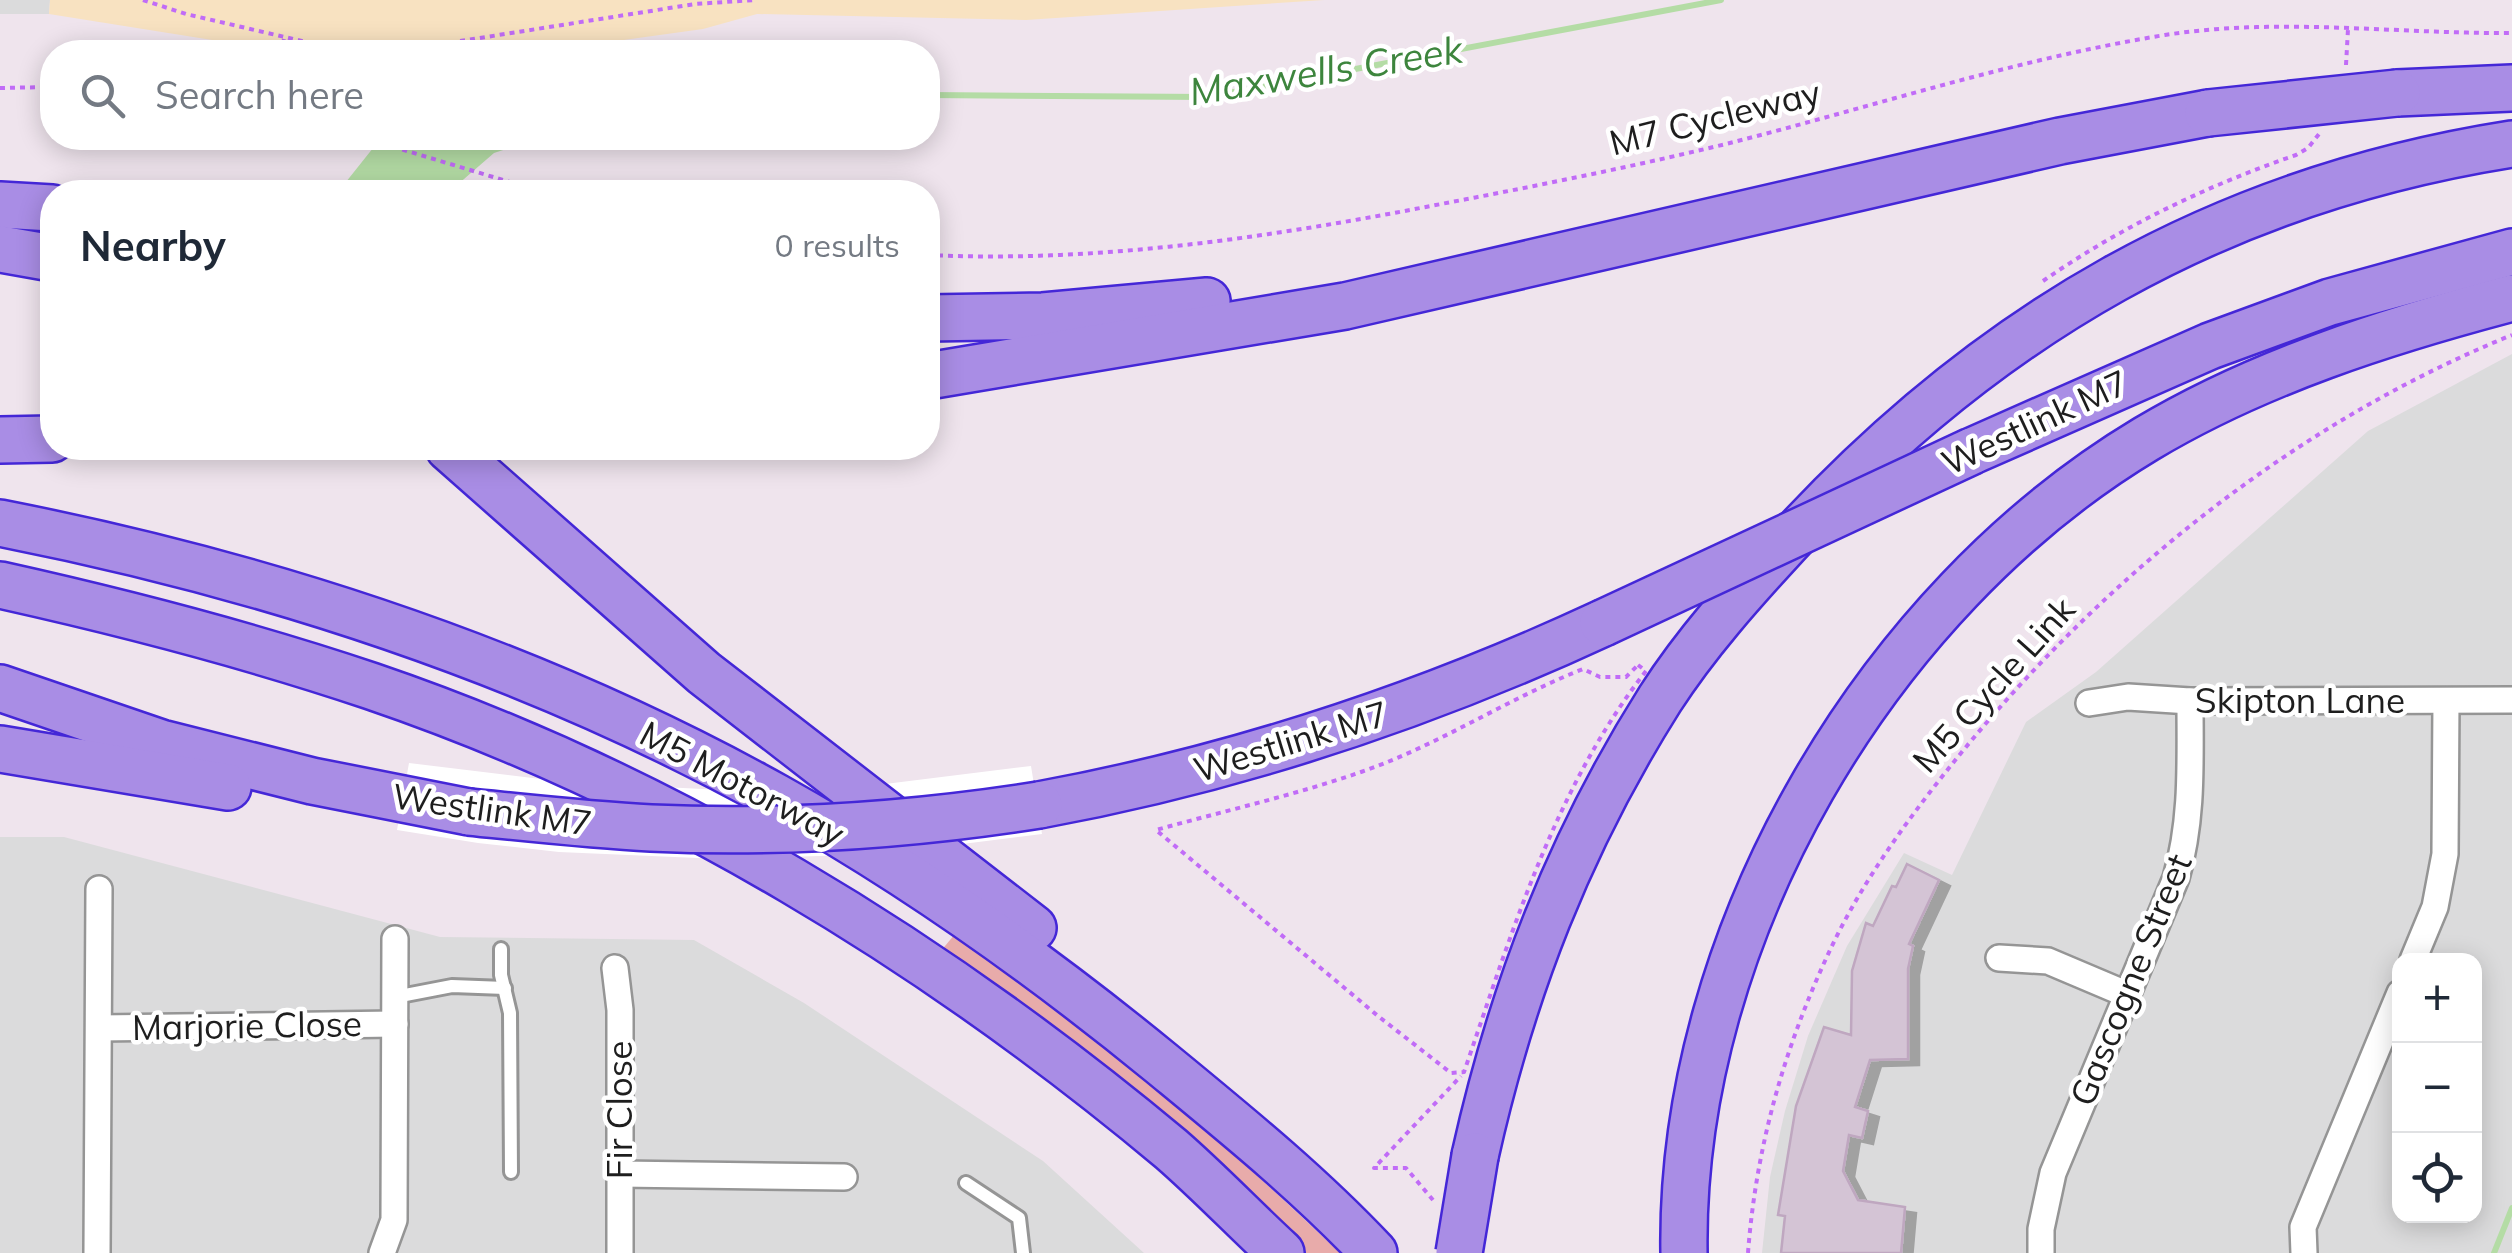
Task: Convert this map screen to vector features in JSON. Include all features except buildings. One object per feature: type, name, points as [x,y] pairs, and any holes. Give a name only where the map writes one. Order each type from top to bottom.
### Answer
[{"type":"highway","points":[[940,374],[1345,306],[2092,134],[2208,113],[2397,93],[2512,88]]},
{"type":"highway","points":[[1459,1253],[1474,1156],[1496,1062],[1525,973],[1559,888],[1662,696],[1735,599],[1872,456],[1958,382],[2066,305],[2140,263],[2308,194],[2404,166],[2512,144]]},
{"type":"highway","points":[[940,318],[1100,312],[1243,296],[1845,191]]},
{"type":"highway","points":[[0,205],[40,207]]},
{"type":"highway","points":[[0,248],[40,256]]},
{"type":"highway","name":"Westlink M7","points":[[0,688],[161,743],[312,781],[448,824],[469,812],[591,824],[731,830],[884,824],[1038,805],[1177,776],[1357,724],[1485,675],[1603,623],[2210,346],[2330,302],[2512,252]]},
{"type":"highway","points":[[1684,1253],[1686,1184],[1701,1079],[1720,1005],[1748,923],[1817,780],[1884,678],[1926,627],[1968,580],[2057,500],[2146,439],[2313,360],[2434,318],[2512,298]]},
{"type":"highway","points":[[0,440],[40,439]]},
{"type":"highway","points":[[463,460],[717,683],[1056,946],[1156,1029],[1213,1078],[1274,1154]]},
{"type":"highway","name":"M5 Motorway","points":[[0,523],[212,570],[372,620],[527,678],[774,796],[848,839],[1001,939],[1274,1154],[1374,1253]]},
{"type":"highway","name":"M5 Motorway","points":[[0,584],[222,638],[374,687],[555,759],[666,812],[830,904],[952,980],[1055,1056],[1174,1152],[1281,1253]]},
{"type":"highway","points":[[0,749],[402,808]]},
{"type":"street","name":"Skipton Lane","points":[[2089,703],[2128,697],[2190,701],[2512,700]]},
{"type":"street","name":"Gascogne Street","points":[[2041,1253],[2041,1229],[2053,1174],[2176,878],[2186,844],[2190,810],[2190,701]]},
{"type":"street","points":[[2416,953],[2434,908],[2445,854],[2446,701]]},
{"type":"street","points":[[98,1253],[99,889]]},
{"type":"street","name":"Marjorie Close","points":[[382,1253],[394,1220],[395,939]]},
{"type":"street","points":[[1999,958],[2048,960],[2126,994]]},
{"type":"street","name":"Fir Close","points":[[615,968],[620,1010],[620,1253]]},
{"type":"street","points":[[2304,1253],[2303,1227],[2392,1012]]},
{"type":"street","name":"Marjorie Close","points":[[98,1028],[395,1024]]},
{"type":"street","points":[[620,1174],[844,1178]]},
{"type":"lane","points":[[500,949],[510,1012],[510,1172]]},
{"type":"lane","points":[[395,997],[452,986],[505,988]]},
{"type":"lane","points":[[966,1183],[1019,1218],[1022,1253]]},
{"type":"path","points":[[143,0],[289,40]]},
{"type":"path","points":[[467,40],[695,4],[755,0]]},
{"type":"path","name":"M7 Cycleway","points":[[940,255],[1047,256],[1130,251],[1330,226],[1623,168],[2015,66],[2113,45],[2227,28],[2298,25],[2390,32],[2512,33]]},
{"type":"path","points":[[2347,60],[2348,28]]},
{"type":"path","points":[[0,88],[40,87]]},
{"type":"path","points":[[404,150],[501,180]]},
{"type":"path","name":"M5 Cycle Link","points":[[1748,1253],[1761,1155],[1776,1092],[1792,1040],[1827,957],[1894,842],[1977,733],[2071,631],[2194,523],[2344,420],[2432,370],[2512,335]]},
{"type":"path","points":[[1438,1207],[1406,1168],[1374,1168],[1464,1072],[1535,868],[1619,705],[1646,671],[1638,664],[1626,677],[1600,677],[1583,669],[1438,740],[1361,772],[1156,830],[1378,1016],[1451,1073],[1464,1072]]},
{"type":"shaded area","points":[[0,0],[50,0],[49,14],[0,14]]},
{"type":"shaded area","points":[[50,0],[1324,0],[1026,20],[757,14],[703,29],[624,40],[213,40],[49,14]]},
{"type":"shaded area","points":[[371,150],[503,150],[463,180],[348,180]]},
{"type":"shaded area","points":[[2512,354],[2512,1253],[1762,1253],[1770,1177],[1785,1111],[1808,1036],[1847,946],[1904,853],[1952,875],[2026,722],[2096,672],[2368,431]]},
{"type":"shaded area","points":[[0,837],[64,837],[440,937],[694,940],[804,1003],[1043,1161],[1144,1253],[0,1253]]},
{"type":"shaded area","points":[[955,934],[1154,1085],[1340,1253],[1303,1253],[940,952]]},
{"type":"pier","points":[[409,763],[565,782],[722,790],[877,785],[1031,766],[1042,834],[883,854],[721,859],[559,852],[478,843],[397,830]]},
{"type":"waterway","name":"Maxwells Creek","points":[[940,95],[1207,97],[1721,0]]},
{"type":"waterway","points":[[2494,1253],[2512,1208]]}]
